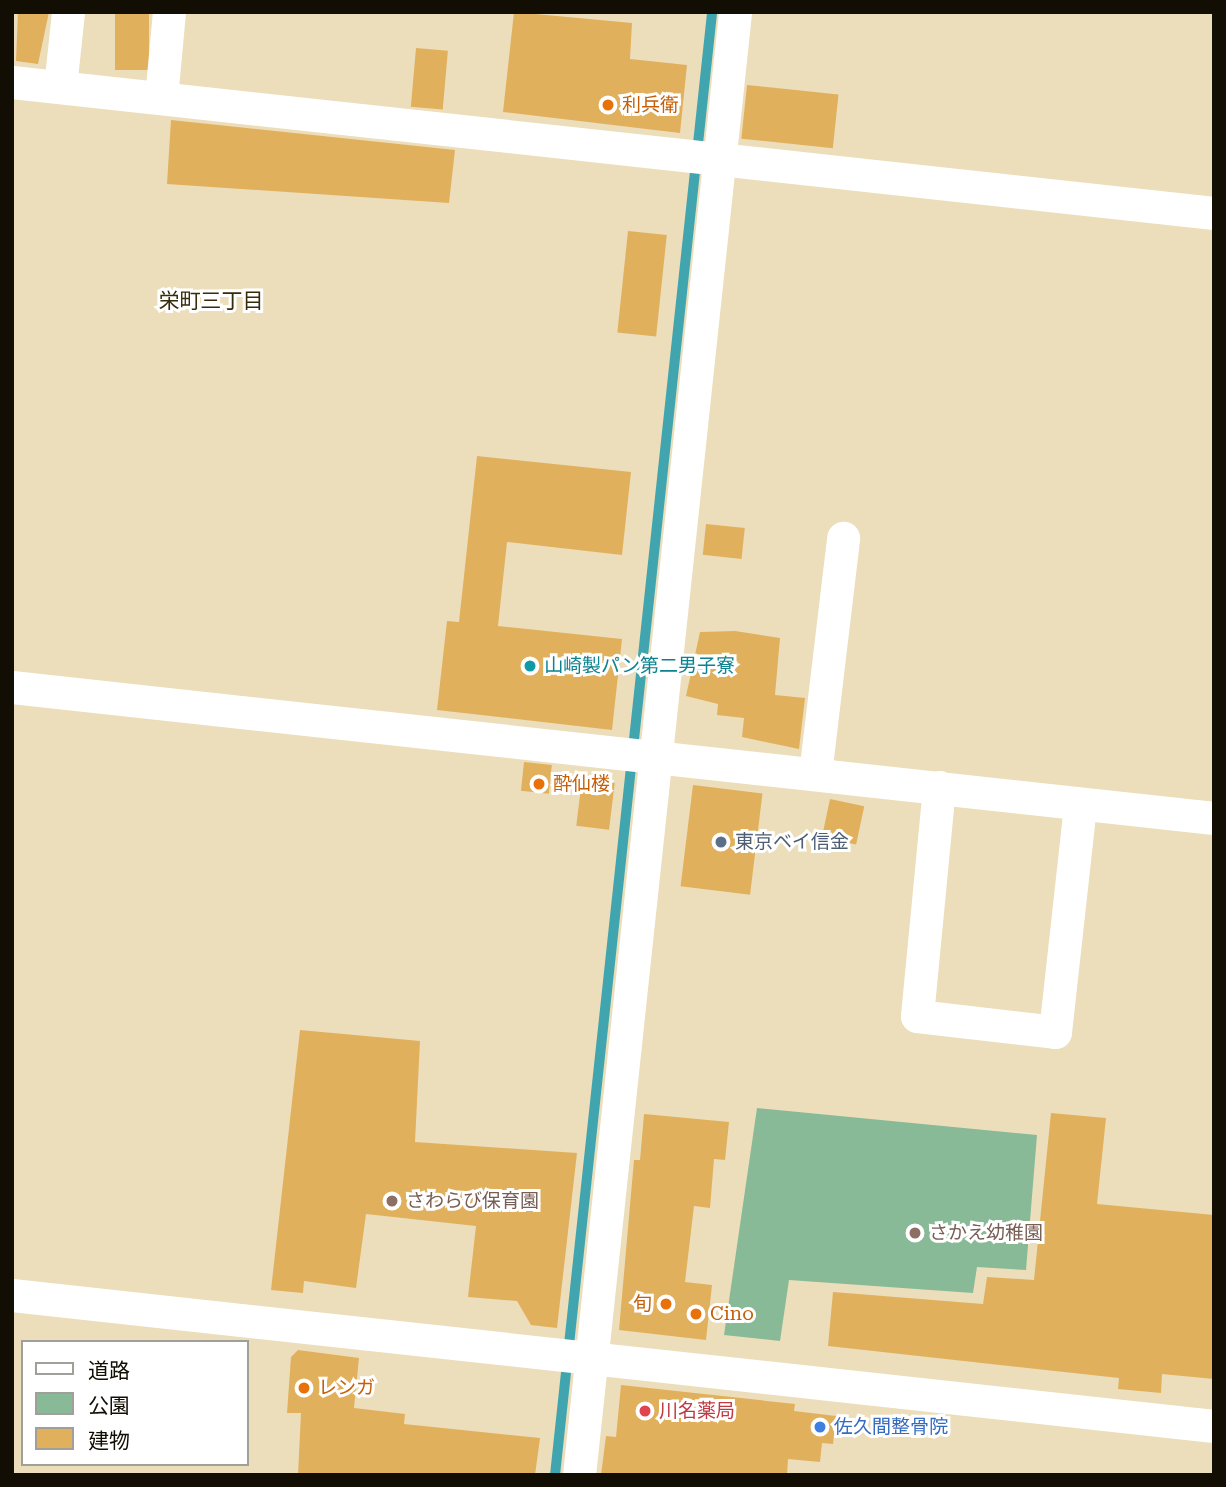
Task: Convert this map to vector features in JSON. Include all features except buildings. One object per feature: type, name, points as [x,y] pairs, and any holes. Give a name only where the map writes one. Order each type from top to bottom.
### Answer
[{"type":"street","points":[[60,87],[68,12]]},
{"type":"street","points":[[161,98],[169,12]]},
{"type":"street","points":[[579,1475],[574,1354],[705,157],[736,12]]},
{"type":"street","points":[[12,82],[1214,213]]},
{"type":"street","points":[[816,774],[843,538]]},
{"type":"street","points":[[12,687],[1214,818]]},
{"type":"street","points":[[939,787],[917,1016],[1055,1032],[1080,804]]},
{"type":"street","points":[[12,1296],[574,1354],[1214,1426]]},
{"type":"green space","points":[[757,1108],[1037,1135],[1026,1270],[977,1267],[973,1293],[789,1280],[780,1341],[724,1335]]},
{"type":"waterway","points":[[555,1475],[712,12]]},
{"type":"place","name":"利兵衛","points":[[608,105]]},
{"type":"place","name":"山崎製パン第二男子寮","points":[[530,666]]},
{"type":"place","name":"酔仙楼","points":[[539,784]]},
{"type":"place","name":"東京ベイ信金","points":[[721,842]]},
{"type":"place","name":"さわらび保育園","points":[[392,1201]]},
{"type":"place","name":"さかえ幼稚園","points":[[915,1233]]},
{"type":"place","name":"旬","points":[[666,1304]]},
{"type":"place","name":"Cino","points":[[696,1314]]},
{"type":"place","name":"レンガ","points":[[304,1388]]},
{"type":"place","name":"川名薬局","points":[[645,1411]]},
{"type":"place","name":"佐久間整骨院","points":[[820,1427]]},
{"type":"district","name":"栄町三丁目","points":[[211,301]]}]
